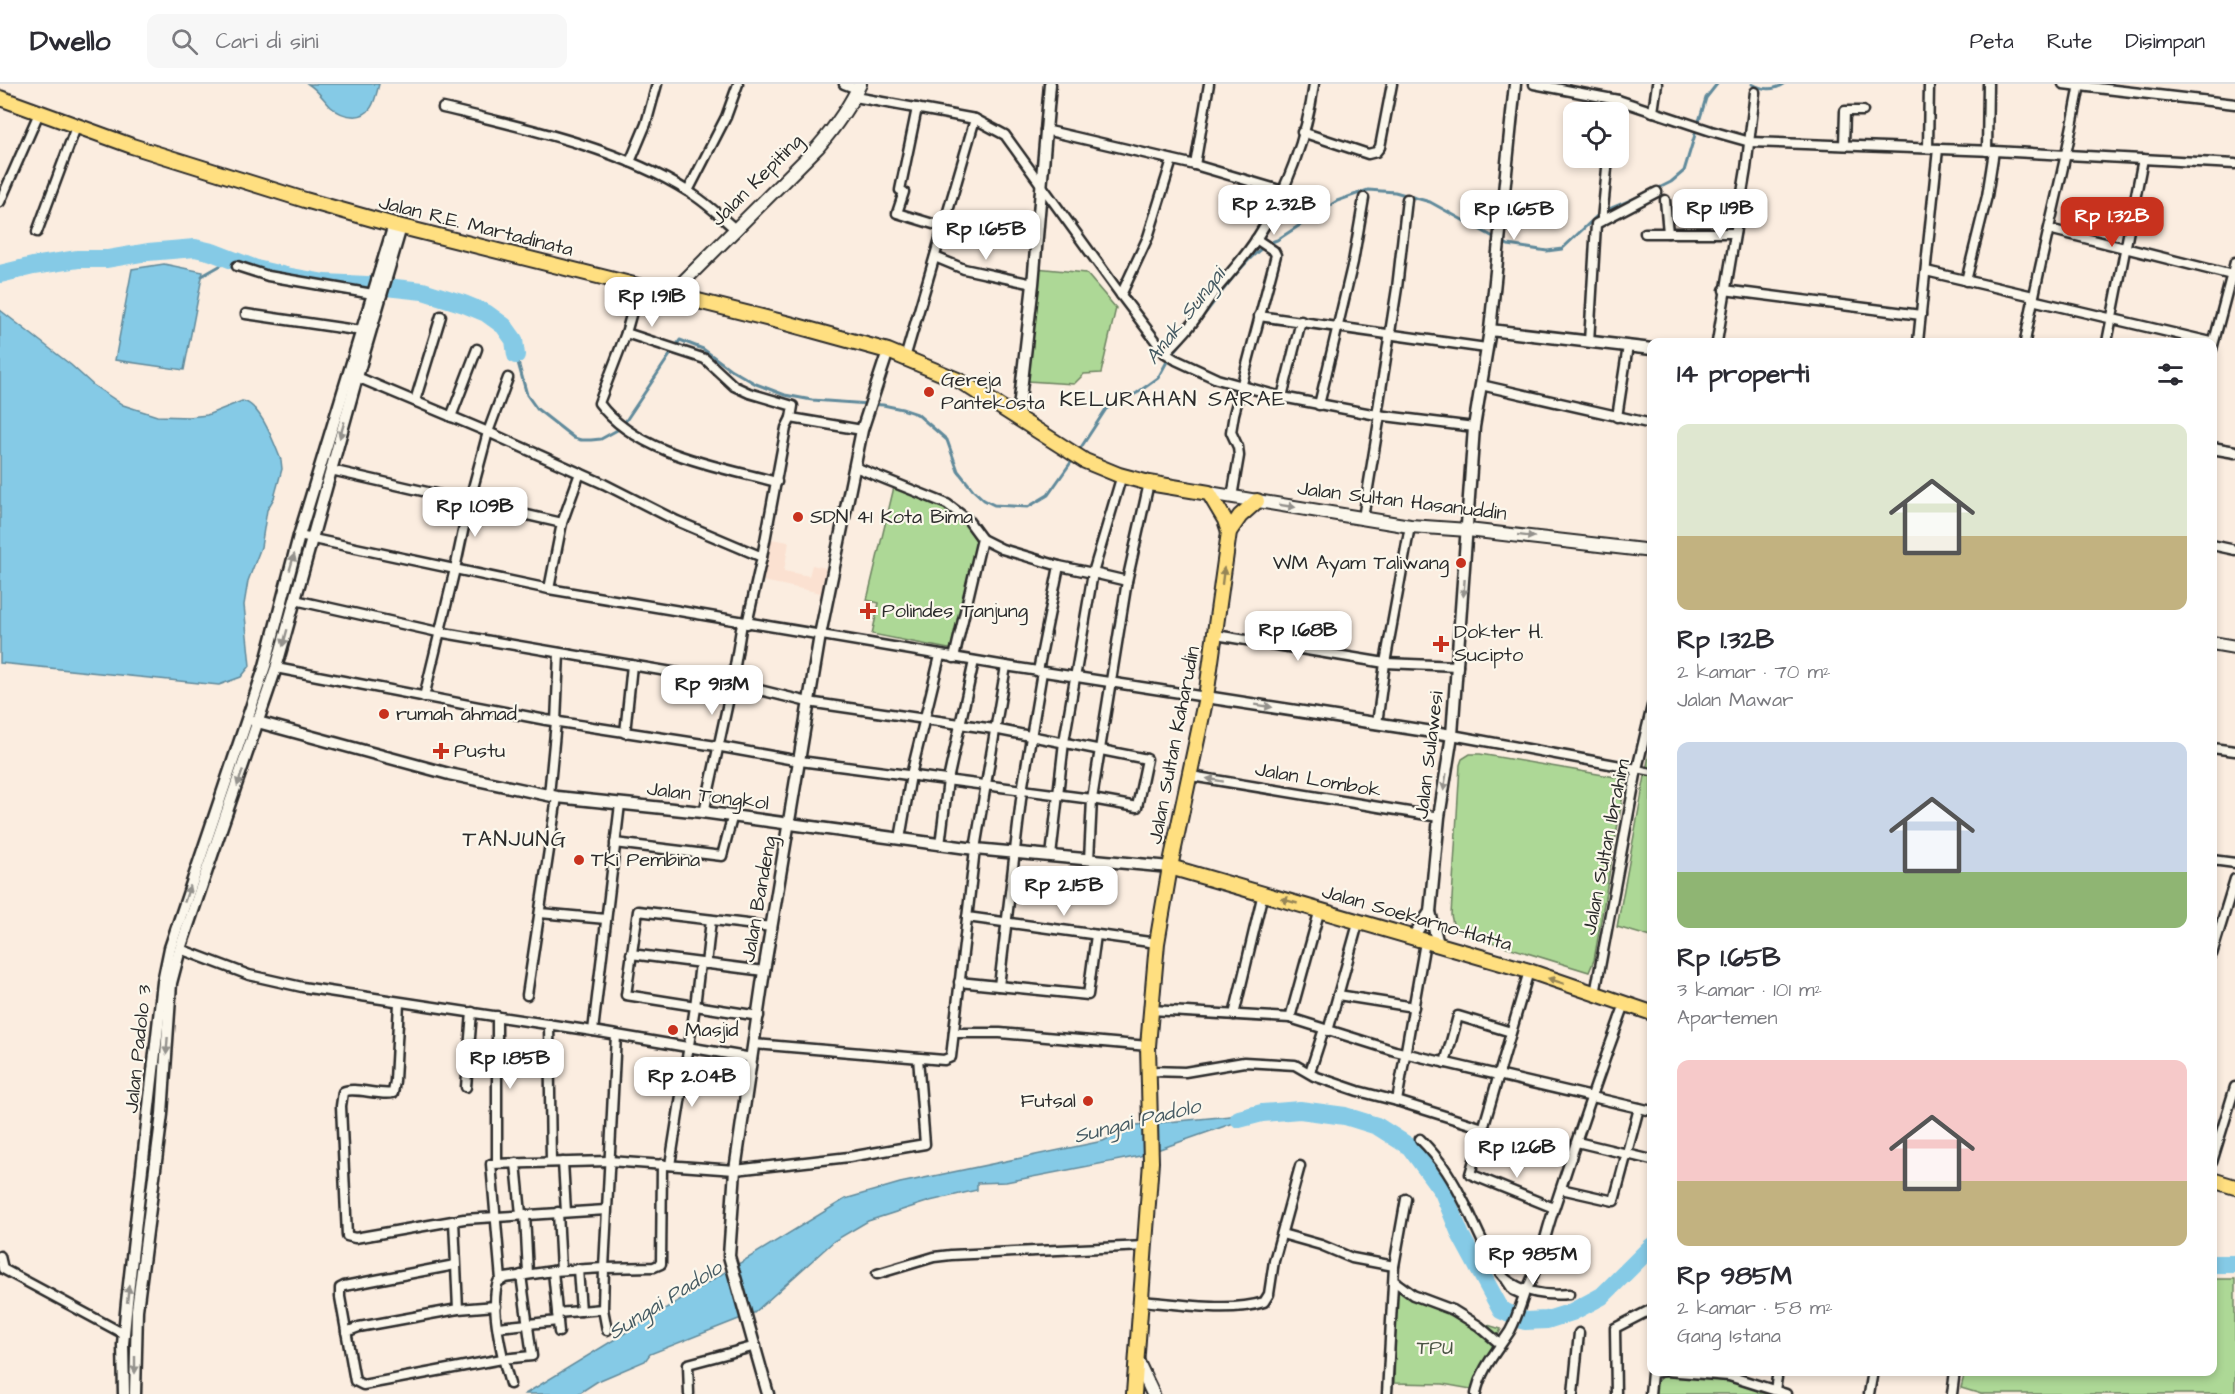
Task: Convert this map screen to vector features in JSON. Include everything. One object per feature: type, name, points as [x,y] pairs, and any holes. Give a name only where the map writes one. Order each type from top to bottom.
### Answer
[{"type":"highway","name":"Jalan R.E. Martadinata","points":[[0,98],[75,127],[306,200],[398,226],[786,322],[888,351],[960,381],[1069,452],[1085,461],[1122,475]]},
{"type":"highway","name":"Jalan Sultan Hasanuddin","points":[[1122,475],[1149,483],[1209,493]]},
{"type":"highway","points":[[1209,493],[1225,520],[1229,532]]},
{"type":"highway","points":[[1229,532],[1240,516],[1257,501]]},
{"type":"highway","name":"Jalan Sultan Kaharudin","points":[[1134,1394],[1151,1162],[1148,1046],[1157,944],[1170,867],[1206,697],[1229,532]]},
{"type":"highway","name":"Jalan Soekarno-Hatta","points":[[1170,867],[1529,971],[1647,1011]]},
{"type":"highway","points":[[2217,1182],[2235,1187]]},
{"type":"main road","name":"Jalan Kepiting","points":[[671,294],[818,147],[838,123],[857,90]]},
{"type":"main road","name":"Jalan Sultan Hasanuddin","points":[[1209,493],[1410,526],[1468,530],[1647,550]]},
{"type":"main road","points":[[2217,644],[2235,647]]},
{"type":"main road","points":[[1138,1362],[1153,1394]]},
{"type":"street","points":[[630,162],[646,124],[657,84]]},
{"type":"street","points":[[844,84],[917,108],[975,119],[1005,135],[1121,295],[1166,354],[1176,360],[1217,379],[1282,397],[1379,415],[1474,428]]},
{"type":"street","points":[[1018,417],[1033,284],[1050,84]]},
{"type":"street","points":[[1195,165],[1209,84]]},
{"type":"street","points":[[1166,354],[1191,325],[1205,304],[1261,243],[1283,191],[1311,102],[1314,84]]},
{"type":"street","points":[[1302,132],[1368,154],[1376,153],[1380,147],[1392,84]]},
{"type":"street","name":"Jalan Sulawesi","points":[[1425,941],[1439,817],[1452,735],[1474,428],[1490,330],[1515,84]]},
{"type":"street","points":[[1534,84],[1618,100],[1749,142],[1928,148],[2235,164]]},
{"type":"street","points":[[1653,112],[1657,84]]},
{"type":"street","points":[[1928,148],[1929,84]]},
{"type":"street","points":[[1966,280],[1988,196],[1991,151],[1988,84]]},
{"type":"street","points":[[2063,84],[2235,104]]},
{"type":"street","points":[[688,191],[726,117],[735,85]]},
{"type":"street","points":[[2026,338],[2067,155],[2080,85]]},
{"type":"street","points":[[1718,338],[1755,92]]},
{"type":"street","points":[[443,108],[538,132],[630,162],[688,191],[735,229]]},
{"type":"street","points":[[917,108],[900,190],[904,192],[897,213],[943,227]]},
{"type":"street","points":[[1844,145],[1845,111],[1863,111]]},
{"type":"street","points":[[0,202],[39,113]]},
{"type":"street","points":[[905,358],[975,119]]},
{"type":"street","points":[[37,232],[75,127]]},
{"type":"street","points":[[1046,130],[1195,165],[1283,191]]},
{"type":"street","points":[[1918,338],[1938,149]]},
{"type":"street","points":[[2108,338],[2143,159]]},
{"type":"street","points":[[1121,295],[1145,245],[1172,160]]},
{"type":"street","points":[[1602,220],[1607,168]]},
{"type":"street","points":[[1589,342],[1596,224],[1657,192]]},
{"type":"street","points":[[1319,405],[1364,198]]},
{"type":"street","points":[[1363,518],[1398,288],[1407,200]]},
{"type":"street","points":[[1665,200],[1668,233]]},
{"type":"street","points":[[254,721],[265,666],[299,536],[362,331],[383,276],[398,226]]},
{"type":"street","points":[[2049,229],[2233,279]]},
{"type":"street","points":[[1645,233],[1735,233]]},
{"type":"street","points":[[1232,497],[1239,456],[1238,447],[1231,432],[1275,257],[1275,252],[1261,243]]},
{"type":"street","points":[[935,257],[964,269],[1033,284]]},
{"type":"street","points":[[2215,338],[2233,279],[2235,262]]},
{"type":"street","points":[[237,266],[268,276],[377,293]]},
{"type":"street","points":[[1926,271],[2189,338]]},
{"type":"street","points":[[639,287],[626,333],[599,403],[604,410],[635,435],[670,452],[777,482]]},
{"type":"street","points":[[1724,290],[1921,315]]},
{"type":"street","points":[[254,721],[276,668],[357,377],[377,293]]},
{"type":"street","points":[[246,314],[362,331]]},
{"type":"street","points":[[415,401],[441,316]]},
{"type":"street","points":[[1259,316],[1486,348]]},
{"type":"street","points":[[1282,397],[1301,321]]},
{"type":"street","points":[[1490,330],[1647,348]]},
{"type":"street","points":[[626,333],[705,359],[734,386],[749,393],[793,406],[786,428],[762,557],[745,623],[704,813]]},
{"type":"street","points":[[1617,417],[1628,346]]},
{"type":"street","points":[[452,417],[477,349]]},
{"type":"street","name":"Jalan Bandeng","points":[[756,1346],[729,1256],[735,1170],[764,971],[820,635],[862,430],[888,351]]},
{"type":"street","points":[[357,377],[488,432],[580,473],[677,521],[762,557]]},
{"type":"street","points":[[424,697],[469,502],[488,432],[508,378]]},
{"type":"street","points":[[1481,385],[1647,423]]},
{"type":"street","points":[[791,418],[862,430]]},
{"type":"street","points":[[2217,449],[2235,452]]},
{"type":"street","points":[[855,467],[947,504],[968,520],[982,539],[1002,549],[1059,566],[1127,581]]},
{"type":"street","points":[[331,470],[562,523]]},
{"type":"street","points":[[549,589],[562,523],[580,473]]},
{"type":"street","points":[[1051,856],[1064,742],[1093,573],[1122,475]]},
{"type":"street","points":[[1089,860],[1092,799],[1127,581],[1149,483]]},
{"type":"street","points":[[1377,724],[1385,663],[1410,526]]},
{"type":"street","points":[[299,536],[549,589],[940,656],[1452,735],[1647,771]]},
{"type":"street","points":[[954,658],[982,539]]},
{"type":"street","points":[[2217,546],[2235,550]]},
{"type":"street","points":[[999,986],[1022,791],[1059,566]]},
{"type":"street","points":[[276,668],[556,722],[719,746],[800,761],[1092,799],[1137,807],[1147,759],[994,729],[808,702],[732,684],[438,632],[295,600]]},
{"type":"street","points":[[1216,635],[1385,663],[1458,666]]},
{"type":"street","points":[[527,995],[540,913],[553,796],[559,653]]},
{"type":"street","points":[[900,839],[923,720],[940,656]]},
{"type":"street","points":[[940,844],[948,780],[974,661]]},
{"type":"street","points":[[625,733],[632,666]]},
{"type":"street","points":[[754,1044],[949,1060],[952,1054],[975,849],[1006,666]]},
{"type":"street","name":"Jalan Tongkol","points":[[254,721],[449,774],[553,796],[704,813],[1016,854],[1170,867]]},
{"type":"street","name":"Jalan Padolo 3","points":[[124,1394],[124,1334],[142,1170],[167,982],[184,922],[254,721]]},
{"type":"street","name":"Jalan Sultan Ibrahim","points":[[1595,994],[1647,727]]},
{"type":"street","points":[[2217,749],[2235,751]]},
{"type":"street","name":"Jalan Lombok","points":[[1191,776],[1439,817]]},
{"type":"street","points":[[593,1031],[620,804]]},
{"type":"street","points":[[615,843],[722,856],[732,818]]},
{"type":"street","points":[[2217,861],[2235,863]]},
{"type":"street","points":[[2217,938],[2235,879]]},
{"type":"street","points":[[1234,1015],[1263,893]]},
{"type":"street","points":[[1290,1018],[1320,909]]},
{"type":"street","points":[[759,1016],[626,995],[631,954],[638,911],[772,927]]},
{"type":"street","name":"Jalan Sulawesi","points":[[1425,941],[1430,912]]},
{"type":"street","points":[[540,913],[606,920]]},
{"type":"street","points":[[967,916],[1157,944]]},
{"type":"street","points":[[501,1280],[557,1270],[654,1267],[661,1264],[666,1164],[711,920]]},
{"type":"street","points":[[1310,1072],[1338,994],[1359,920]]},
{"type":"street","name":"Jalan Padolo 3","points":[[135,1394],[137,1310],[162,1114],[167,982],[180,950],[184,922]]},
{"type":"street","points":[[959,982],[1088,995],[1096,935]]},
{"type":"street","points":[[1397,1101],[1425,941]]},
{"type":"street","points":[[180,950],[249,975],[302,987],[549,1024],[752,1058]]},
{"type":"street","points":[[631,954],[764,971]]},
{"type":"street","points":[[1529,971],[1470,1174],[1554,1208]]},
{"type":"street","points":[[1338,994],[1414,1007]]},
{"type":"street","points":[[399,1003],[393,1093],[348,1089],[343,1092],[341,1106],[346,1236],[355,1239],[495,1216],[606,1210]]},
{"type":"street","points":[[1527,1289],[1540,1256],[1590,1097],[1625,1004]]},
{"type":"street","points":[[1150,1010],[1290,1018],[1406,1054],[1647,1110]]},
{"type":"street","points":[[466,1087],[472,1012]]},
{"type":"street","points":[[1445,1063],[1458,1016],[1511,1032]]},
{"type":"street","points":[[497,1163],[498,1017]]},
{"type":"street","points":[[549,1024],[551,1162]]},
{"type":"street","points":[[954,1033],[1000,1033],[1148,1046]]},
{"type":"street","points":[[607,1330],[603,1309],[604,1268],[616,1035]]},
{"type":"street","points":[[510,1384],[502,1359],[496,1306],[496,1289],[501,1280],[491,1164],[609,1161],[735,1170],[849,1158],[925,1144],[918,1058]]},
{"type":"street","points":[[1149,1071],[1185,1071],[1255,1062],[1300,1066],[1358,1091],[1397,1101],[1571,1158]]},
{"type":"street","points":[[2217,1146],[2235,1087]]},
{"type":"street","points":[[1561,1189],[1614,1201],[1639,1108]]},
{"type":"street","points":[[1420,1139],[1441,1160],[1481,1239],[1513,1290],[1524,1295],[1511,1329],[1478,1383],[1476,1394]]},
{"type":"street","points":[[1576,1142],[1647,1159]]},
{"type":"street","points":[[559,1332],[557,1270],[563,1162]]},
{"type":"street","points":[[454,1265],[342,1287],[339,1291],[356,1381],[363,1385],[502,1359],[532,1356],[528,1324],[523,1214],[516,1163]]},
{"type":"street","points":[[1142,1301],[1223,1306],[1264,1302],[1269,1294],[1274,1261],[1300,1166]]},
{"type":"street","points":[[142,1170],[155,1171]]},
{"type":"street","points":[[1387,1394],[1394,1266],[1406,1199]]},
{"type":"street","points":[[454,1221],[454,1265],[458,1309]]},
{"type":"street","points":[[1282,1234],[1321,1245],[1352,1258],[1394,1266]]},
{"type":"street","points":[[877,1274],[934,1257],[951,1255],[1145,1246]]},
{"type":"street","points":[[0,1256],[3,1269],[124,1334]]},
{"type":"street","points":[[578,1269],[582,1311]]},
{"type":"street","points":[[1507,1280],[1539,1294],[1554,1296],[1569,1294]]},
{"type":"street","points":[[1394,1281],[1413,1295],[1453,1310],[1479,1326],[1500,1344]]},
{"type":"street","points":[[346,1332],[359,1327],[458,1309],[496,1306]]},
{"type":"street","points":[[498,1327],[528,1324],[582,1311],[603,1309]]},
{"type":"street","points":[[1617,1394],[1615,1328],[1647,1312]]},
{"type":"street","points":[[1573,1394],[1579,1333]]},
{"type":"street","points":[[690,1394],[688,1364],[756,1346],[768,1394]]},
{"type":"street","points":[[1650,1394],[1652,1376]]},
{"type":"street","points":[[1737,1376],[1786,1394]]},
{"type":"street","points":[[1775,1390],[1777,1376]]},
{"type":"street","points":[[1869,1394],[1872,1376]]},
{"type":"street","points":[[1952,1394],[1954,1376]]},
{"type":"shaded area","points":[[771,539],[789,542],[784,571],[809,576],[812,565],[826,568],[821,593],[763,581]]},
{"type":"green space","points":[[1036,268],[1086,273],[1116,308],[1101,373],[1084,374],[1074,384],[1027,381]]},
{"type":"green space","points":[[894,487],[945,507],[962,519],[977,542],[954,650],[872,634],[879,603],[867,600]]},
{"type":"green space","points":[[1470,754],[1621,778],[1625,784],[1594,960],[1589,972],[1462,933],[1453,924],[1451,915],[1460,765],[1462,759]]},
{"type":"green space","points":[[1647,766],[1647,936],[1617,927]]},
{"type":"green space","points":[[2217,1279],[2235,1279],[2235,1394],[1981,1394],[1961,1388],[1964,1376],[2217,1376]]},
{"type":"green space","name":"TPU","points":[[1397,1289],[1443,1312],[1501,1329],[1471,1389],[1443,1384],[1394,1383]]},
{"type":"green space","points":[[1662,1376],[1688,1376],[1747,1383],[1775,1394],[1656,1394],[1657,1382]]},
{"type":"water","points":[[308,84],[379,84],[372,107],[364,114],[352,116],[333,109]]},
{"type":"water","points":[[164,264],[203,272],[184,370],[115,360],[132,269]]},
{"type":"water","points":[[0,310],[93,385],[123,405],[157,416],[189,417],[207,415],[242,401],[249,403],[255,409],[266,425],[281,460],[282,469],[274,498],[267,510],[261,547],[248,581],[244,605],[250,666],[241,677],[219,685],[0,663]]},
{"type":"water","points":[[1262,1113],[1140,1156],[1006,1182],[977,1183],[977,1190],[930,1201],[868,1221],[834,1241],[754,1313],[650,1354],[645,1361],[598,1381],[578,1394],[525,1394],[845,1199],[900,1183],[1103,1141],[1136,1125]]},
{"type":"waterway","name":"Anak Sungai","points":[[1657,189],[1671,182],[1684,171],[1706,98],[1717,84]]},
{"type":"waterway","name":"Anak Sungai","points":[[1752,84],[1768,89],[1784,84]]},
{"type":"waterway","name":"Anak Sungai","points":[[1192,330],[1243,266],[1266,245],[1337,201],[1368,190],[1395,192],[1430,202],[1508,245],[1547,251],[1562,249],[1600,213],[1645,194]]},
{"type":"waterway","points":[[0,274],[78,259],[107,259],[148,252],[195,248],[256,269],[286,276],[325,283],[423,291],[464,304],[486,313],[504,326],[514,340],[516,355]]},
{"type":"waterway","points":[[202,276],[232,259]]},
{"type":"waterway","name":"Anak Sungai","points":[[516,355],[527,395],[537,409],[574,438],[581,440],[601,439],[621,428],[680,340],[703,349],[730,369],[756,384],[785,395],[812,400],[883,405],[917,414],[947,440],[958,471],[973,490],[994,505],[1028,507],[1048,495],[1074,458]]},
{"type":"waterway","name":"Anak Sungai","points":[[1078,452],[1106,409],[1137,393],[1158,378],[1169,358],[1184,340]]},
{"type":"waterway","name":"Sungai Padolo","points":[[1239,1119],[1262,1113],[1300,1110],[1345,1116],[1377,1126],[1410,1147],[1443,1192],[1461,1236],[1501,1310],[1525,1321],[1547,1320],[1572,1312],[1602,1296],[1647,1251]]},
{"type":"waterway","name":"Sungai Padolo","points":[[2217,1264],[2235,1264]]},
{"type":"place","name":"Gereja Pantekosta","points":[[929,392]]},
{"type":"place","name":"SDN 41 Kota Bima","points":[[798,517]]},
{"type":"place","name":"WM Ayam Taliwang","points":[[1461,563]]},
{"type":"place","name":"Polindes Tanjung","points":[[868,611]]},
{"type":"place","name":"Dokter H. Sucipto","points":[[1441,644]]},
{"type":"place","name":"rumah ahmad","points":[[384,714]]},
{"type":"place","name":"Pustu","points":[[441,751]]},
{"type":"place","name":"TKi Pembina","points":[[579,860]]},
{"type":"place","name":"Masjid","points":[[673,1030]]},
{"type":"place","name":"Futsal","points":[[1088,1101]]},
{"type":"district","name":"KELURAHAN SARAE","points":[[1173,399]]},
{"type":"district","name":"TANJUNG","points":[[515,839]]}]
